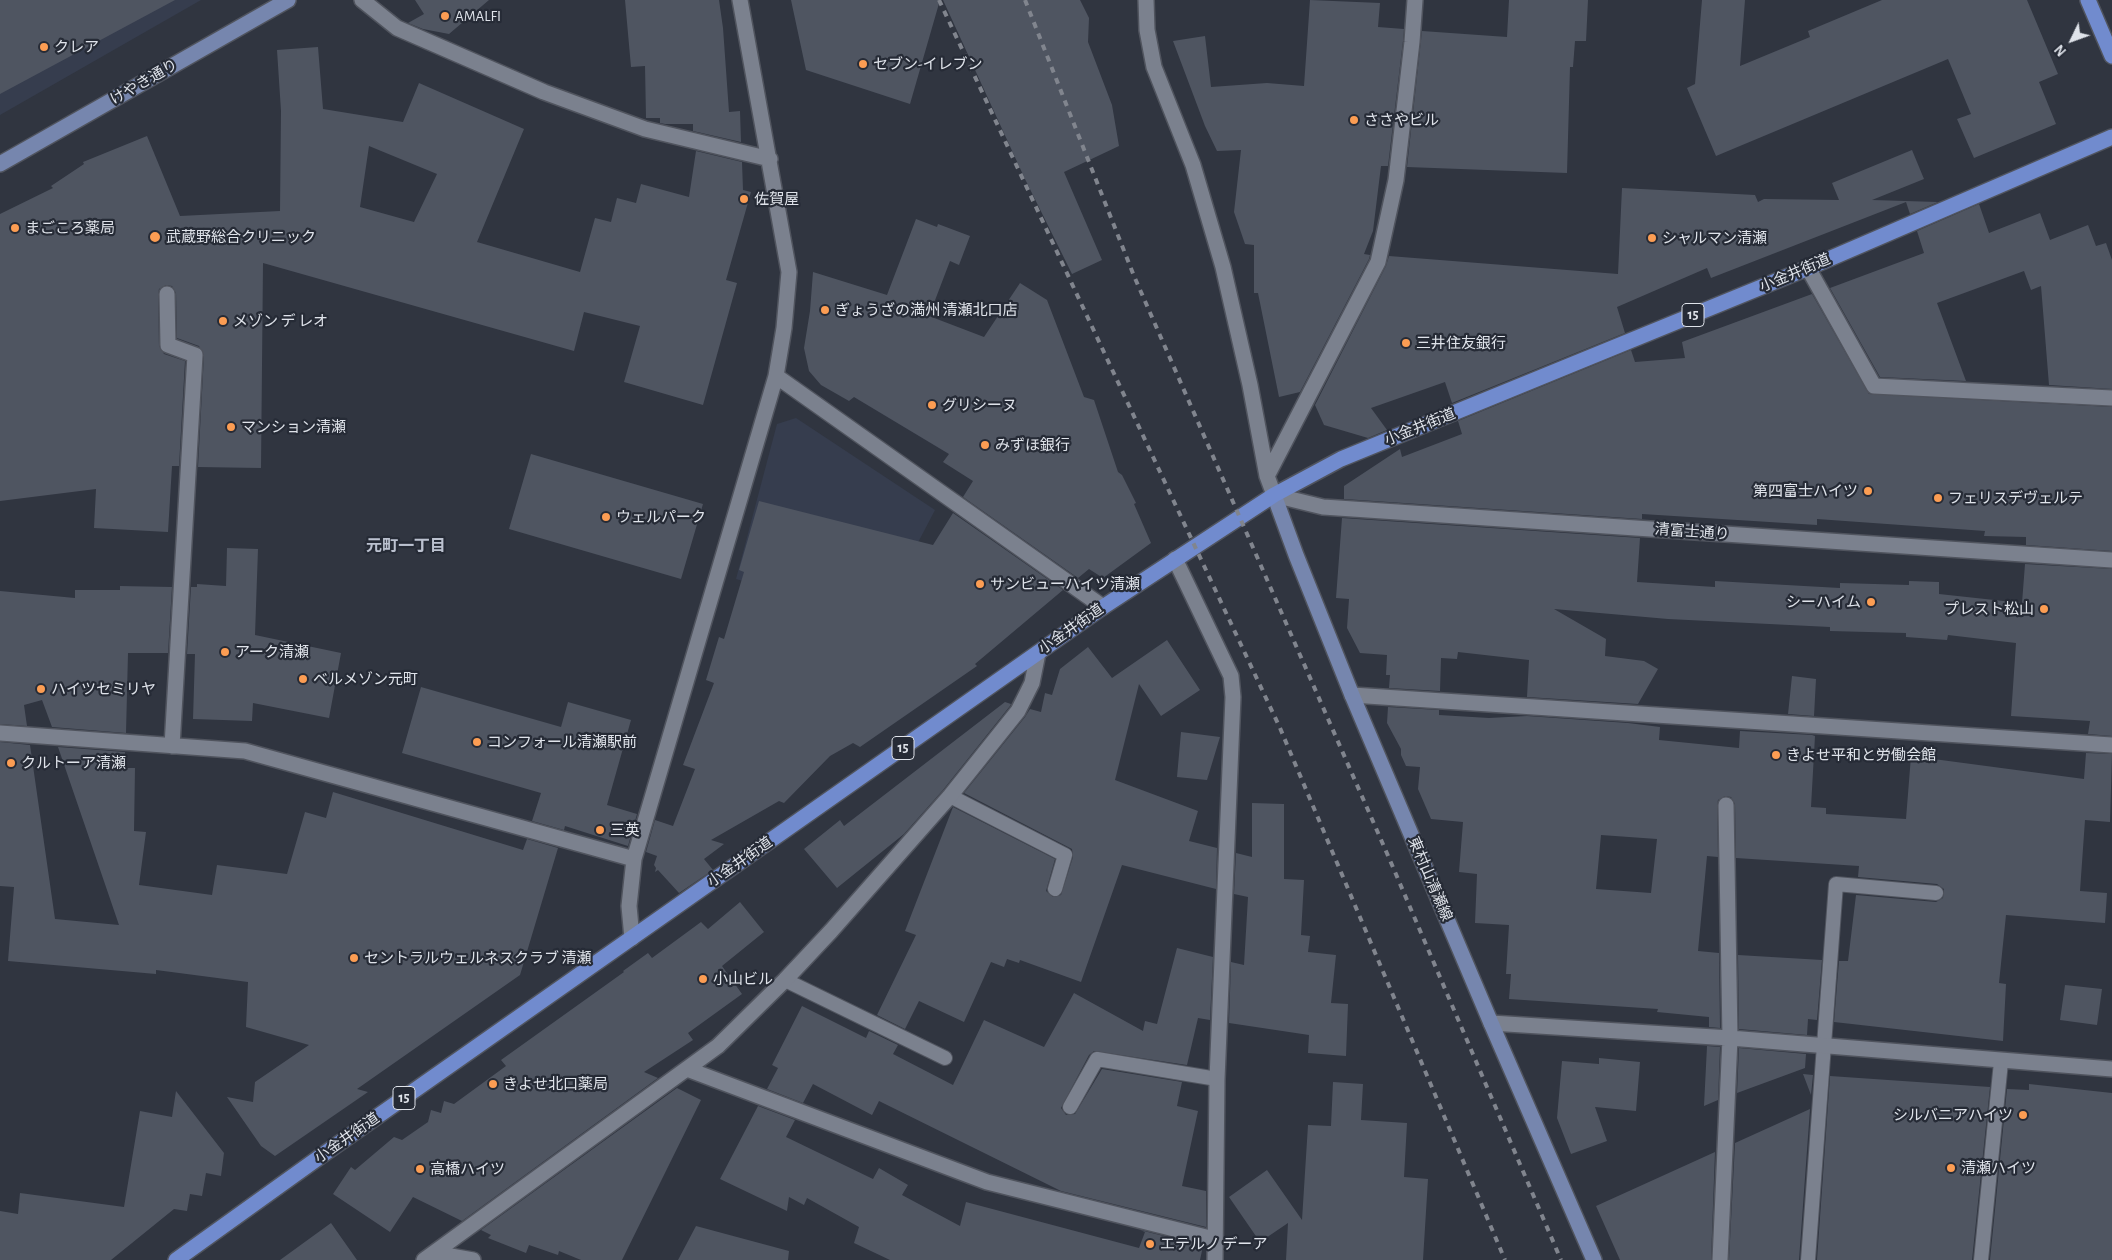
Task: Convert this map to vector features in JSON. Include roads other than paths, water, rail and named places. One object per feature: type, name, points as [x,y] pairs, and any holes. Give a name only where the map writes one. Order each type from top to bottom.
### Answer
[{"type":"main road","name":"けやき通り","points":[[0,164],[288,0]]},
{"type":"main road","points":[[2088,0],[2112,56]]},
{"type":"main road","name":"小金井街道","points":[[176,1260],[1103,607],[1274,494],[1341,459],[1808,268],[2112,137]]},
{"type":"main road","name":"東村山清瀬線","points":[[1274,494],[1296,555],[1352,695],[1594,1260]]},
{"type":"street","points":[[362,0],[397,28],[544,92],[645,129],[770,159]]},
{"type":"street","points":[[632,938],[629,906],[634,859],[776,376],[784,328],[789,272],[740,0]]},
{"type":"street","points":[[1146,0],[1147,30],[1154,67],[1193,165],[1223,266],[1250,385],[1267,476],[1274,494]]},
{"type":"street","points":[[1267,476],[1378,262],[1396,180],[1415,0]]},
{"type":"street","points":[[1808,268],[1874,386],[2112,398]]},
{"type":"street","points":[[167,294],[168,345],[195,355],[172,746]]},
{"type":"street","points":[[776,376],[1103,607]]},
{"type":"street","name":"清富士通り","points":[[1274,494],[1323,507],[2112,560]]},
{"type":"street","points":[[1175,559],[1231,676],[1233,697],[1217,1079],[1214,1239],[1216,1260]]},
{"type":"street","points":[[429,1257],[718,1046],[785,980],[831,931],[950,796],[1018,712],[1032,683],[1038,653]]},
{"type":"street","points":[[1352,695],[2112,745]]},
{"type":"street","points":[[0,733],[245,751],[634,859]]},
{"type":"street","points":[[1720,1260],[1730,1038],[1726,805]]},
{"type":"street","points":[[1491,1023],[1730,1038],[2001,1062],[2112,1069]]},
{"type":"street","points":[[687,1068],[987,1182],[1214,1239]]},
{"type":"street","points":[[429,1257],[473,1260]]},
{"type":"lane","points":[[950,796],[1065,855],[1055,889]]},
{"type":"lane","points":[[1808,1260],[1836,884],[1936,893]]},
{"type":"lane","points":[[785,980],[945,1058]]},
{"type":"lane","points":[[1070,1107],[1097,1059],[1217,1079]]},
{"type":"lane","points":[[1981,1260],[2001,1062]]},
{"type":"railway","points":[[939,0],[1280,728],[1505,1260]]},
{"type":"railway","points":[[1025,0],[1134,276],[1389,858],[1561,1260]]},
{"type":"place","name":"AMALFI","points":[[445,16]]},
{"type":"place","name":"クレア","points":[[44,47]]},
{"type":"place","name":"セブン-イレブン","points":[[863,64]]},
{"type":"place","name":"ささやビル","points":[[1354,120]]},
{"type":"place","name":"佐賀屋","points":[[744,199]]},
{"type":"place","name":"まごころ薬局","points":[[15,228]]},
{"type":"place","name":"武蔵野総合クリニック","points":[[155,237]]},
{"type":"place","name":"シャルマン清瀬","points":[[1652,238]]},
{"type":"place","name":"ぎょうざの満州 清瀬北口店","points":[[825,310]]},
{"type":"place","name":"メゾン デ レオ","points":[[223,321]]},
{"type":"place","name":"三井住友銀行","points":[[1406,343]]},
{"type":"place","name":"グリシーヌ","points":[[932,405]]},
{"type":"place","name":"マンション清瀬","points":[[231,427]]},
{"type":"place","name":"みずほ銀行","points":[[985,445]]},
{"type":"place","name":"第四富士ハイツ","points":[[1868,491]]},
{"type":"place","name":"フェリスデヴェルテ","points":[[1938,498]]},
{"type":"place","name":"ウェルパーク","points":[[606,517]]},
{"type":"place","name":"サンビューハイツ清瀬","points":[[980,584]]},
{"type":"place","name":"シーハイム","points":[[1871,602]]},
{"type":"place","name":"プレスト松山","points":[[2044,609]]},
{"type":"place","name":"アーク清瀬","points":[[225,652]]},
{"type":"place","name":"ベルメゾン元町","points":[[303,679]]},
{"type":"place","name":"ハイツセミリヤ","points":[[41,689]]},
{"type":"place","name":"コンフォール清瀬駅前","points":[[477,742]]},
{"type":"place","name":"きよせ平和と労働会館","points":[[1776,755]]},
{"type":"place","name":"クルトーア清瀬","points":[[11,763]]},
{"type":"place","name":"三英","points":[[600,830]]},
{"type":"place","name":"セントラルウェルネスクラブ 清瀬","points":[[354,958]]},
{"type":"place","name":"小山ビル","points":[[703,979]]},
{"type":"place","name":"きよせ北口薬局","points":[[493,1084]]},
{"type":"place","name":"シルバニアハイツ","points":[[2023,1115]]},
{"type":"place","name":"清瀬ハイツ","points":[[1951,1168]]},
{"type":"place","name":"高橋ハイツ","points":[[420,1169]]},
{"type":"place","name":"エテルノ デーア","points":[[1150,1244]]},
{"type":"district","name":"元町一丁目","points":[[406,546]]}]
